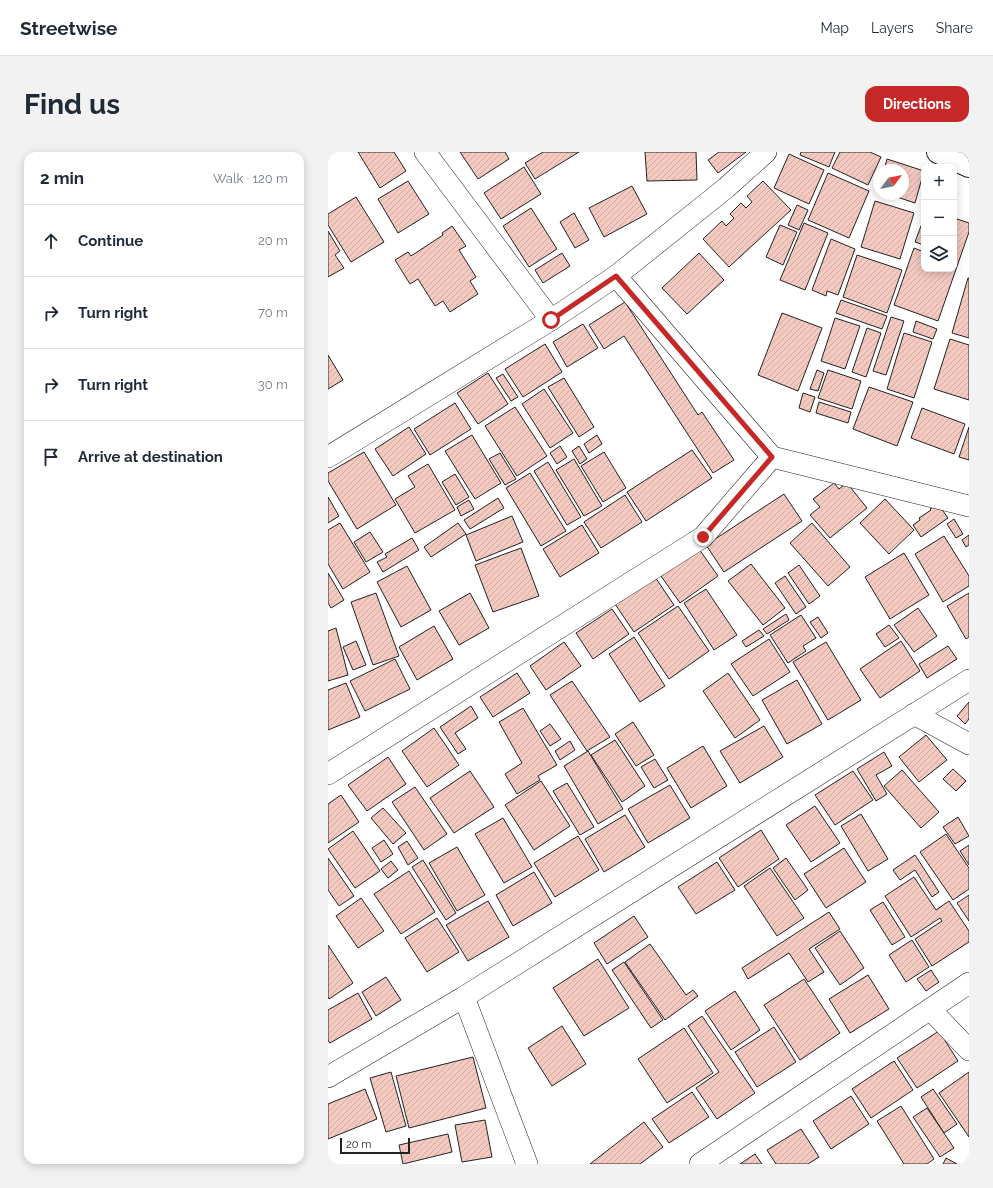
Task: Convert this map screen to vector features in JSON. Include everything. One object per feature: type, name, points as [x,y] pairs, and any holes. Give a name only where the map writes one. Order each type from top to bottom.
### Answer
[{"type":"street","points":[[425,152],[551,320]]},
{"type":"street","points":[[328,457],[551,320],[616,276],[726,188],[766,152]]},
{"type":"street","points":[[938,152],[969,166]]},
{"type":"street","points":[[616,276],[772,457],[969,506]]},
{"type":"street","points":[[328,774],[703,537],[772,457]]},
{"type":"street","points":[[328,1077],[464,997],[969,680]]},
{"type":"street","points":[[914,714],[969,744]]},
{"type":"street","points":[[700,1164],[969,983]]},
{"type":"street","points":[[464,997],[527,1164]]},
{"type":"street","points":[[930,1009],[969,1050]]},
{"type":"building","points":[[358,152],[394,152],[406,171],[380,188]]},
{"type":"building","points":[[460,152],[505,152],[509,159],[478,179]]},
{"type":"building","points":[[543,152],[579,152],[535,179],[525,163]]},
{"type":"building","points":[[645,152],[696,152],[697,180],[647,181]]},
{"type":"building","points":[[719,152],[746,152],[718,173],[708,160]]},
{"type":"building","points":[[801,152],[835,152],[829,167],[800,155]]},
{"type":"building","points":[[840,152],[870,152],[881,157],[878,164],[873,164],[873,174],[868,185],[832,168]]},
{"type":"building","points":[[789,154],[824,170],[809,204],[774,188]]},
{"type":"building","points":[[887,159],[902,164],[886,164]]},
{"type":"building","points":[[909,166],[921,170],[921,182],[915,203],[906,200],[909,200]]},
{"type":"building","points":[[524,167],[541,194],[501,219],[484,193]]},
{"type":"building","points":[[828,173],[869,191],[849,238],[808,220]]},
{"type":"building","points":[[408,181],[429,214],[398,233],[378,199]]},
{"type":"building","points":[[763,181],[791,210],[729,267],[703,239],[722,221],[726,226],[734,218],[730,214],[741,203],[746,208],[752,202],[747,196]]},
{"type":"building","points":[[632,186],[647,214],[604,237],[589,208]]},
{"type":"building","points":[[356,197],[384,242],[351,262],[328,225],[328,214]]},
{"type":"building","points":[[875,201],[914,213],[900,259],[861,247]]},
{"type":"building","points":[[797,205],[808,210],[799,230],[788,225]]},
{"type":"building","points":[[531,208],[557,249],[529,267],[503,226]]},
{"type":"building","points":[[574,213],[589,240],[575,248],[560,222]]},
{"type":"building","points":[[957,219],[969,223],[969,232],[957,266]]},
{"type":"building","points":[[804,223],[828,233],[805,290],[780,280]]},
{"type":"building","points":[[780,225],[797,232],[783,265],[766,257]]},
{"type":"building","points":[[452,226],[466,246],[459,250],[476,277],[470,281],[478,294],[450,312],[443,301],[435,306],[418,279],[410,284],[395,260],[408,252],[411,256],[443,235],[442,233]]},
{"type":"building","points":[[921,226],[921,244],[915,242]]},
{"type":"building","points":[[328,231],[340,251],[335,255],[344,268],[328,277]]},
{"type":"building","points":[[831,239],[855,249],[838,295],[827,291],[826,296],[812,290]]},
{"type":"building","points":[[914,248],[921,251],[921,272],[955,272],[938,321],[894,305]]},
{"type":"building","points":[[562,253],[570,266],[543,283],[535,270]]},
{"type":"building","points":[[699,253],[724,280],[687,314],[662,288]]},
{"type":"building","points":[[857,255],[902,270],[887,313],[843,297]]},
{"type":"building","points":[[969,278],[969,338],[952,333]]},
{"type":"building","points":[[841,300],[887,316],[882,329],[836,313]]},
{"type":"building","points":[[625,302],[698,415],[702,412],[734,460],[713,473],[624,336],[604,349],[589,325]]},
{"type":"building","points":[[782,313],[822,328],[798,391],[758,375]]},
{"type":"building","points":[[891,317],[904,321],[886,375],[873,371]]},
{"type":"building","points":[[835,318],[860,326],[845,369],[821,361]]},
{"type":"building","points":[[916,321],[937,329],[933,339],[913,332]]},
{"type":"building","points":[[583,324],[598,348],[567,367],[553,342]]},
{"type":"building","points":[[867,328],[881,333],[866,377],[852,372]]},
{"type":"building","points":[[904,333],[932,342],[914,398],[887,389]]},
{"type":"building","points":[[950,339],[969,345],[969,400],[934,389]]},
{"type":"building","points":[[545,344],[562,372],[523,397],[505,369]]},
{"type":"building","points":[[328,355],[343,380],[328,389]]},
{"type":"building","points":[[817,370],[824,373],[818,391],[810,389]]},
{"type":"building","points":[[828,370],[861,381],[852,409],[818,398]]},
{"type":"building","points":[[488,373],[508,404],[478,424],[457,393]]},
{"type":"building","points":[[503,374],[518,397],[511,401],[496,378]]},
{"type":"building","points":[[564,378],[594,427],[579,437],[548,387]]},
{"type":"building","points":[[869,387],[913,402],[897,446],[853,429]]},
{"type":"building","points":[[544,389],[573,433],[550,448],[522,404]]},
{"type":"building","points":[[803,393],[815,397],[810,412],[799,408]]},
{"type":"building","points":[[819,402],[851,412],[848,423],[816,413]]},
{"type":"building","points":[[455,403],[471,429],[430,455],[414,429]]},
{"type":"building","points":[[515,407],[547,456],[517,476],[485,426]]},
{"type":"building","points":[[922,408],[965,424],[954,454],[911,438]]},
{"type":"building","points":[[409,427],[426,454],[393,476],[375,449]]},
{"type":"building","points":[[969,427],[969,460],[959,457]]},
{"type":"building","points":[[472,435],[501,483],[475,499],[445,451]]},
{"type":"building","points":[[597,435],[602,444],[589,453],[584,444]]},
{"type":"building","points":[[560,446],[567,457],[557,464],[550,453]]},
{"type":"building","points":[[579,446],[587,459],[580,464],[572,451]]},
{"type":"building","points":[[692,450],[712,478],[646,521],[627,492]]},
{"type":"building","points":[[364,452],[396,505],[357,529],[328,481],[328,473]]},
{"type":"building","points":[[604,452],[626,488],[603,502],[581,466]]},
{"type":"building","points":[[500,453],[516,479],[505,485],[489,459]]},
{"type":"building","points":[[574,459],[602,506],[584,516],[556,470]]},
{"type":"building","points":[[548,462],[581,517],[567,525],[534,471]]},
{"type":"building","points":[[428,464],[455,510],[415,533],[395,499],[415,487],[408,476]]},
{"type":"building","points":[[530,473],[566,531],[541,546],[506,488]]},
{"type":"building","points":[[455,474],[469,497],[456,505],[442,482]]},
{"type":"building","points":[[834,483],[839,489],[847,483],[867,508],[830,538],[810,515],[820,507],[813,499]]},
{"type":"building","points":[[784,494],[802,521],[724,572],[706,545]]},
{"type":"building","points":[[625,495],[642,522],[601,548],[584,522]]},
{"type":"building","points":[[328,497],[339,516],[328,523]]},
{"type":"building","points":[[498,498],[504,508],[470,529],[464,520]]},
{"type":"building","points":[[885,499],[914,530],[889,554],[860,523]]},
{"type":"building","points":[[469,500],[474,509],[461,516],[457,507]]},
{"type":"building","points":[[938,504],[948,518],[921,537],[913,525],[920,520],[919,518]]},
{"type":"building","points":[[512,516],[523,542],[476,561],[466,535]]},
{"type":"building","points":[[954,519],[963,534],[956,538],[947,524]]},
{"type":"building","points":[[340,523],[370,572],[343,589],[328,564],[328,530]]},
{"type":"building","points":[[458,523],[466,534],[431,557],[424,547]]},
{"type":"building","points":[[812,523],[850,567],[828,586],[790,543]]},
{"type":"building","points":[[582,525],[599,553],[560,577],[543,549]]},
{"type":"building","points":[[370,532],[383,552],[366,562],[354,542]]},
{"type":"building","points":[[969,535],[969,545],[966,547],[962,540]]},
{"type":"building","points":[[944,536],[969,576],[969,586],[943,602],[915,554]]},
{"type":"building","points":[[412,538],[419,550],[383,572],[377,562],[387,557],[385,554]]},
{"type":"building","points":[[521,548],[539,596],[493,612],[475,565]]},
{"type":"building","points":[[699,549],[718,576],[680,603],[661,576]]},
{"type":"building","points":[[904,553],[929,595],[890,619],[865,577]]},
{"type":"building","points":[[751,564],[785,608],[763,625],[728,581]]},
{"type":"building","points":[[799,565],[820,596],[809,604],[788,573]]},
{"type":"building","points":[[407,566],[431,610],[401,627],[377,582]]},
{"type":"building","points":[[328,573],[344,600],[331,608],[328,603]]},
{"type":"building","points":[[785,576],[806,607],[796,614],[775,583]]},
{"type":"building","points":[[655,577],[674,605],[634,632],[615,604]]},
{"type":"building","points":[[706,589],[737,635],[714,650],[684,603]]},
{"type":"building","points":[[376,593],[399,656],[373,665],[351,602]]},
{"type":"building","points":[[470,593],[489,628],[459,645],[439,611]]},
{"type":"building","points":[[969,593],[969,637],[966,639],[947,606]]},
{"type":"building","points":[[678,606],[709,651],[669,679],[638,633]]},
{"type":"building","points":[[918,608],[937,636],[914,652],[894,625]]},
{"type":"building","points":[[612,609],[629,634],[593,659],[576,633]]},
{"type":"building","points":[[786,614],[789,620],[767,634],[763,629]]},
{"type":"building","points":[[801,615],[816,638],[803,646],[806,651],[788,663],[770,635]]},
{"type":"building","points":[[818,617],[828,633],[821,638],[810,622]]},
{"type":"building","points":[[889,625],[899,638],[885,647],[876,634]]},
{"type":"building","points":[[434,626],[453,659],[417,680],[399,647]]},
{"type":"building","points":[[336,628],[348,675],[328,681],[328,631]]},
{"type":"building","points":[[759,630],[764,636],[746,647],[742,641]]},
{"type":"building","points":[[634,637],[665,686],[640,702],[609,654]]},
{"type":"building","points":[[769,639],[790,672],[753,696],[731,664]]},
{"type":"building","points":[[356,641],[366,665],[353,670],[343,647]]},
{"type":"building","points":[[901,641],[920,671],[880,698],[860,669]]},
{"type":"building","points":[[564,642],[581,666],[546,690],[530,666]]},
{"type":"building","points":[[826,642],[861,700],[828,720],[793,662]]},
{"type":"building","points":[[948,646],[957,659],[927,678],[919,664]]},
{"type":"building","points":[[395,659],[410,689],[365,711],[350,681]]},
{"type":"building","points":[[517,673],[530,693],[493,717],[480,697]]},
{"type":"building","points":[[728,673],[760,720],[735,738],[703,691]]},
{"type":"building","points":[[797,680],[822,724],[787,744],[762,700]]},
{"type":"building","points":[[572,681],[610,737],[587,751],[550,695]]},
{"type":"building","points":[[346,683],[360,717],[328,730],[328,690]]},
{"type":"building","points":[[969,702],[969,719],[965,724],[957,716]]},
{"type":"building","points":[[471,706],[478,718],[455,733],[466,749],[458,754],[440,727]]},
{"type":"building","points":[[523,708],[557,765],[538,776],[540,780],[517,794],[505,774],[522,763],[499,722]]},
{"type":"building","points":[[633,722],[654,755],[636,766],[615,734]]},
{"type":"building","points":[[550,724],[561,739],[550,746],[540,731]]},
{"type":"building","points":[[764,726],[783,757],[740,783],[720,751]]},
{"type":"building","points":[[434,728],[459,765],[427,787],[402,751]]},
{"type":"building","points":[[926,735],[947,760],[919,782],[899,757]]},
{"type":"building","points":[[615,740],[645,786],[622,802],[591,755]]},
{"type":"building","points":[[570,741],[575,750],[560,760],[555,751]]},
{"type":"building","points":[[703,746],[727,786],[691,808],[667,768]]},
{"type":"building","points":[[588,751],[623,809],[598,824],[564,766]]},
{"type":"building","points":[[884,752],[892,766],[876,775],[887,794],[876,801],[857,769]]},
{"type":"building","points":[[388,757],[406,784],[367,811],[348,785]]},
{"type":"building","points":[[655,759],[668,780],[654,788],[641,767]]},
{"type":"building","points":[[953,769],[966,781],[956,791],[943,779]]},
{"type":"building","points":[[902,770],[939,812],[921,828],[884,786]]},
{"type":"building","points":[[470,771],[494,807],[454,833],[430,798]]},
{"type":"building","points":[[853,771],[873,800],[835,825],[815,795]]},
{"type":"building","points":[[541,781],[570,826],[534,850],[505,805]]},
{"type":"building","points":[[567,783],[594,827],[580,835],[553,791]]},
{"type":"building","points":[[670,785],[690,818],[648,843],[628,809]]},
{"type":"building","points":[[415,787],[447,834],[424,850],[392,802]]},
{"type":"building","points":[[341,795],[359,822],[328,843],[328,804]]},
{"type":"building","points":[[815,806],[840,843],[811,862],[786,825]]},
{"type":"building","points":[[383,808],[406,833],[393,844],[371,818]]},
{"type":"building","points":[[861,814],[888,859],[868,871],[841,826]]},
{"type":"building","points":[[625,815],[645,847],[604,872],[585,839]]},
{"type":"building","points":[[958,817],[969,836],[955,844],[943,827]]},
{"type":"building","points":[[503,818],[532,867],[504,883],[475,834]]},
{"type":"building","points":[[761,830],[779,859],[738,887],[719,858]]},
{"type":"building","points":[[353,831],[380,871],[355,888],[328,849]]},
{"type":"building","points":[[946,834],[969,868],[969,889],[953,900],[920,852]]},
{"type":"building","points":[[578,836],[599,870],[555,897],[534,863]]},
{"type":"building","points":[[384,840],[393,854],[381,862],[372,848]]},
{"type":"building","points":[[407,841],[418,858],[408,865],[398,847]]},
{"type":"building","points":[[969,845],[969,865],[960,851]]},
{"type":"building","points":[[457,847],[485,895],[457,911],[429,863]]},
{"type":"building","points":[[844,848],[866,882],[826,908],[804,874]]},
{"type":"building","points":[[915,855],[939,892],[932,897],[915,870],[900,880],[893,870]]},
{"type":"building","points":[[328,858],[354,896],[339,906],[328,890]]},
{"type":"building","points":[[786,858],[808,890],[795,900],[773,868]]},
{"type":"building","points":[[423,860],[456,913],[446,920],[412,867]]},
{"type":"building","points":[[391,861],[398,870],[388,878],[381,869]]},
{"type":"building","points":[[717,862],[735,890],[696,914],[678,887]]},
{"type":"building","points":[[770,868],[804,918],[777,936],[744,886]]},
{"type":"building","points":[[409,871],[435,912],[401,934],[374,894]]},
{"type":"building","points":[[534,872],[552,903],[513,926],[496,895]]},
{"type":"building","points":[[914,877],[936,910],[949,901],[969,931],[969,942],[932,966],[915,939],[942,921],[940,918],[911,937],[885,896]]},
{"type":"building","points":[[969,895],[969,921],[957,903]]},
{"type":"building","points":[[361,898],[384,931],[358,948],[336,916]]},
{"type":"building","points":[[488,901],[509,937],[468,961],[446,925]]},
{"type":"building","points":[[883,902],[905,937],[892,945],[870,910]]},
{"type":"building","points":[[829,912],[840,929],[809,949],[824,972],[808,982],[789,953],[748,979],[742,968]]},
{"type":"building","points":[[634,916],[648,937],[607,964],[594,943]]},
{"type":"building","points":[[437,918],[459,952],[427,972],[405,938]]},
{"type":"building","points":[[840,931],[864,968],[840,985],[815,948]]},
{"type":"building","points":[[912,940],[929,967],[906,982],[889,955]]},
{"type":"building","points":[[650,944],[686,995],[693,990],[698,996],[665,1020],[625,962]]},
{"type":"building","points":[[328,945],[353,983],[329,999],[328,997]]},
{"type":"building","points":[[598,959],[629,1008],[584,1036],[553,988]]},
{"type":"building","points":[[624,962],[663,1020],[651,1028],[612,970]]},
{"type":"building","points":[[931,970],[939,982],[926,991],[917,979]]},
{"type":"building","points":[[868,975],[889,1009],[850,1033],[829,999]]},
{"type":"building","points":[[386,977],[401,1000],[376,1016],[362,992]]},
{"type":"building","points":[[804,979],[840,1033],[800,1060],[764,1005]]},
{"type":"building","points":[[735,991],[760,1030],[731,1050],[705,1011]]},
{"type":"building","points":[[358,993],[372,1019],[330,1043],[328,1040],[328,1010]]},
{"type":"building","points":[[702,1016],[755,1093],[717,1119],[696,1088],[719,1072],[688,1026]]},
{"type":"building","points":[[562,1026],[586,1064],[552,1086],[528,1048]]},
{"type":"building","points":[[774,1027],[796,1062],[757,1087],[735,1052]]},
{"type":"building","points":[[684,1028],[713,1073],[667,1103],[638,1059]]},
{"type":"building","points":[[939,1031],[958,1061],[917,1088],[897,1058]]},
{"type":"building","points":[[473,1057],[486,1108],[409,1128],[396,1076]]},
{"type":"building","points":[[894,1061],[913,1090],[871,1118],[852,1089]]},
{"type":"building","points":[[391,1072],[406,1126],[386,1132],[370,1078]]},
{"type":"building","points":[[969,1072],[969,1137],[939,1093]]},
{"type":"building","points":[[365,1089],[377,1119],[328,1139],[328,1104]]},
{"type":"building","points":[[933,1089],[957,1124],[944,1133],[921,1097]]},
{"type":"building","points":[[692,1092],[709,1117],[669,1143],[652,1119]]},
{"type":"building","points":[[851,1096],[869,1124],[831,1149],[813,1121]]},
{"type":"building","points":[[901,1106],[934,1159],[927,1164],[904,1164],[877,1121]]},
{"type":"building","points":[[927,1108],[954,1148],[940,1157],[913,1117]]},
{"type":"building","points":[[485,1120],[492,1157],[462,1162],[455,1125]]},
{"type":"building","points":[[644,1122],[663,1147],[640,1164],[590,1164]]},
{"type":"building","points":[[801,1129],[819,1157],[808,1164],[776,1164],[767,1150]]},
{"type":"building","points":[[448,1134],[452,1152],[403,1164],[399,1145]]},
{"type":"building","points":[[755,1154],[762,1164],[740,1164]]},
{"type":"building","points":[[946,1158],[957,1164],[943,1164]]},
{"type":"route","points":[[551,320],[616,276],[772,457],[703,537]]}]
